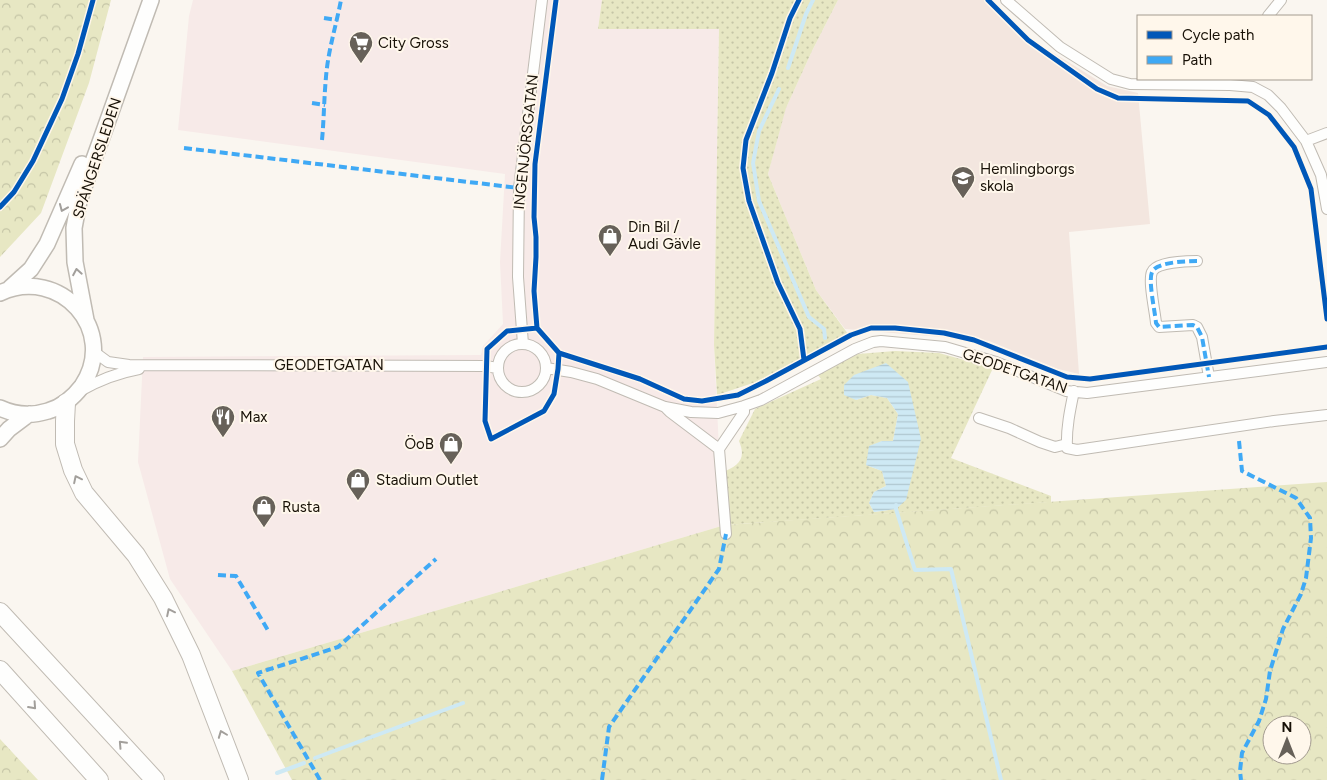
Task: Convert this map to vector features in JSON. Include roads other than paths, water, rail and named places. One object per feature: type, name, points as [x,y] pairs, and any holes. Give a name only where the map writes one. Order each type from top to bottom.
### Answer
[{"type":"highway","points":[[72,397],[64,421],[65,444],[73,470],[84,492],[136,555],[163,598],[192,655],[239,780]]},
{"type":"highway","points":[[0,612],[155,780]]},
{"type":"highway","points":[[0,670],[99,780]]},
{"type":"main road","name":"SPÄNGERSLEDEN","points":[[5,291],[31,269],[47,244],[106,110],[144,0]]},
{"type":"main road","name":"SPÄNGERSLEDEN","points":[[93,351],[92,337],[86,320],[75,262],[74,228],[79,201],[151,0]]},
{"type":"main road","points":[[5,291],[28,286],[45,288],[62,295],[75,306],[86,320]]},
{"type":"main road","points":[[0,408],[15,413],[29,414],[42,413],[54,409],[72,397],[86,380],[91,366],[93,351]]},
{"type":"main road","points":[[0,439],[29,414]]},
{"type":"street","name":"INGENJÖRSGATAN","points":[[523,344],[518,277],[519,188],[542,0]]},
{"type":"street","points":[[1006,0],[1060,47],[1111,79],[1130,84],[1230,82],[1253,87],[1268,95],[1281,108],[1306,141],[1321,175],[1327,209]]},
{"type":"street","points":[[1269,15],[1281,0]]},
{"type":"street","points":[[1306,141],[1327,133]]},
{"type":"street","points":[[1197,261],[1179,262],[1155,268],[1150,282],[1156,323],[1159,327],[1193,325],[1197,327],[1202,337],[1209,377]]},
{"type":"street","name":"GEODETGATAN","points":[[546,368],[597,379],[665,407],[691,412],[718,412],[761,400],[855,349],[881,341],[945,347],[996,362],[1066,391],[1087,392],[1327,362]]},
{"type":"street","points":[[523,344],[530,345],[541,354],[546,368],[545,375],[538,387],[525,392],[518,392],[505,386],[501,381],[497,368],[502,353],[515,345],[523,344]]},
{"type":"street","name":"GEODETGATAN","points":[[93,351],[114,364],[160,366],[486,366],[497,368]]},
{"type":"street","name":"GEODETGATAN","points":[[72,397],[100,380],[115,374],[160,366]]},
{"type":"street","points":[[1074,391],[1066,444],[1067,448],[1077,450],[1327,415]]},
{"type":"street","points":[[726,534],[719,449],[744,412],[744,406]]},
{"type":"street","points":[[665,407],[719,449]]},
{"type":"street","points":[[979,418],[1055,447],[1066,444]]},
{"type":"water","points":[[886,363],[908,382],[921,439],[906,500],[896,509],[874,512],[869,503],[874,492],[886,486],[882,471],[866,465],[869,446],[882,441],[893,441],[898,414],[887,398],[871,395],[856,400],[844,395],[844,385],[854,375]]},
{"type":"waterway","points":[[788,68],[806,14],[813,0]]},
{"type":"waterway","points":[[779,89],[759,131],[753,163],[759,201],[809,317],[824,329],[825,338]]},
{"type":"waterway","points":[[896,505],[915,570],[951,569],[1001,780]]},
{"type":"waterway","points":[[315,758],[463,703]]},
{"type":"waterway","points":[[277,773],[304,763]]},
{"type":"place","name":"City Gross","points":[[361,64]]},
{"type":"place","name":"Hemlingborgs skola","points":[[963,199]]},
{"type":"place","name":"Din Bil / Audi Gävle","points":[[610,257]]},
{"type":"place","name":"Max","points":[[223,438]]},
{"type":"place","name":"ÖoB","points":[[451,465]]},
{"type":"place","name":"Stadium Outlet","points":[[358,501]]},
{"type":"place","name":"Rusta","points":[[264,528]]}]
